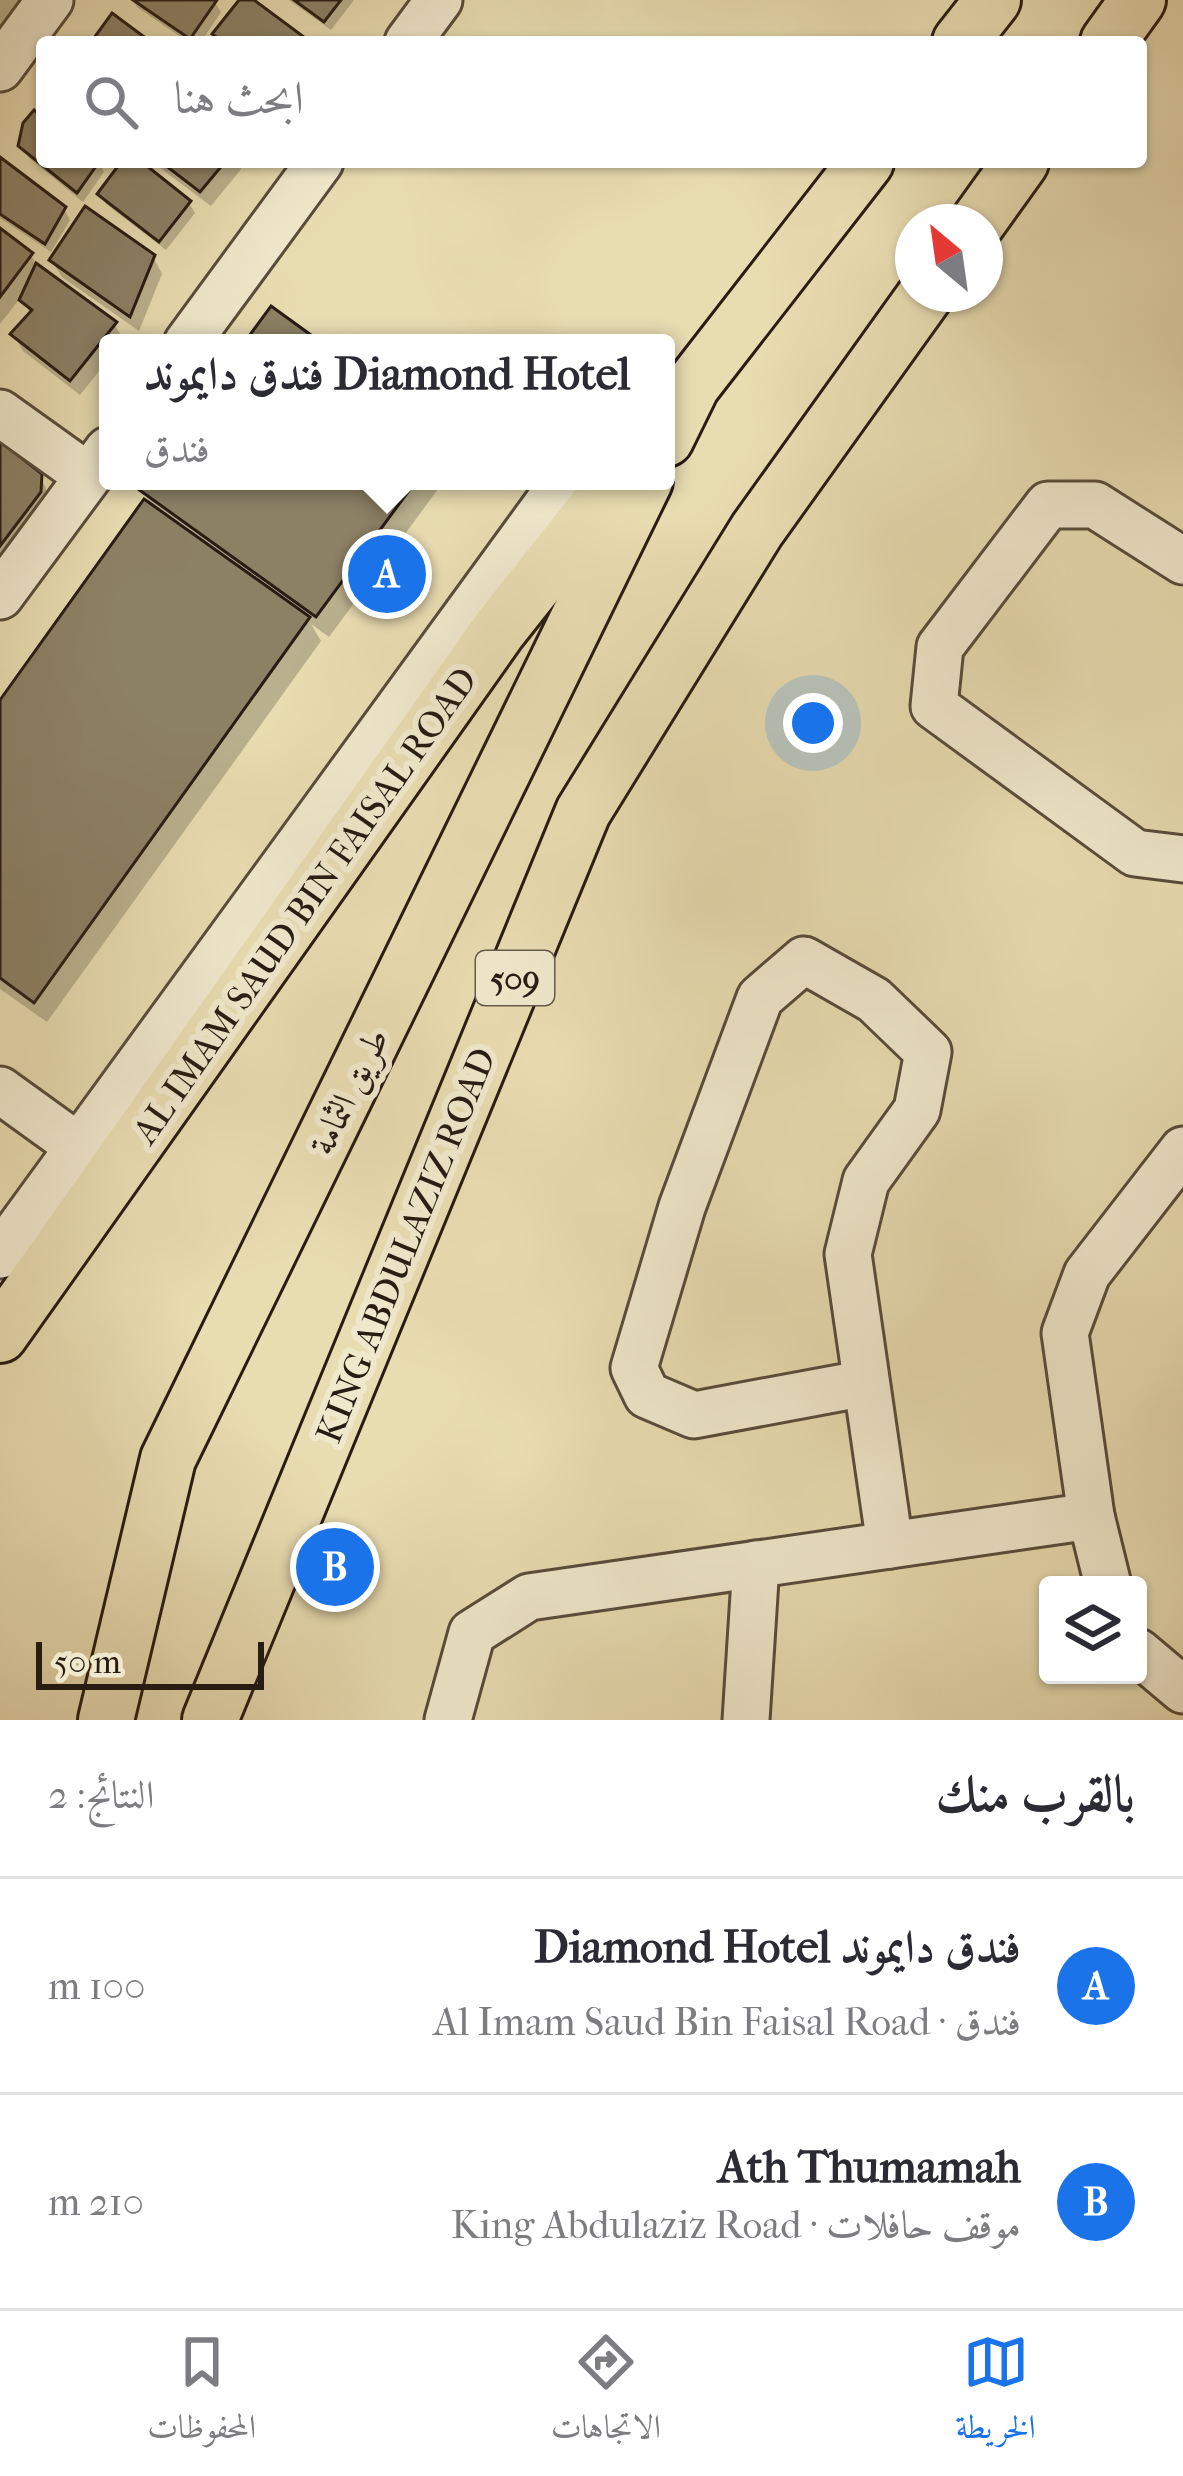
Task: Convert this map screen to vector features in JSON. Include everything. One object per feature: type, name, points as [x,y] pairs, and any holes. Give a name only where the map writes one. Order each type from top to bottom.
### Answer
[{"type":"main road","points":[[965,36],[993,0]]},
{"type":"main road","points":[[1112,36],[1138,0]]},
{"type":"main road","points":[[675,402],[861,168]]},
{"type":"main road","points":[[991,204],[1018,168]]},
{"type":"main road","name":"KING ABDULAZIZ ROAD","points":[[210,1720],[583,812],[757,530],[913,312]]},
{"type":"main road","name":"AL IMAM SAUD BIN FAISAL ROAD","points":[[0,1334],[499,630],[610,490]]},
{"type":"main road","name":"طريق الثمامة","points":[[106,1720],[168,1459],[641,490]]},
{"type":"street","points":[[0,68],[50,0]]},
{"type":"street","points":[[413,36],[440,0]]},
{"type":"street","points":[[194,334],[316,168]]},
{"type":"street","points":[[0,413],[98,463],[0,596]]},
{"type":"street","points":[[0,1255],[557,490]]},
{"type":"street","points":[[1183,561],[1095,505],[1048,505],[940,647],[934,706],[1135,853],[1183,859]]},
{"type":"street","points":[[866,1383],[694,1415],[647,1395],[634,1368],[682,1207],[760,998],[804,960],[874,1000],[928,1052],[917,1110],[866,1181],[848,1254],[890,1545]]},
{"type":"street","points":[[0,1090],[79,1147]]},
{"type":"street","points":[[1106,1576],[1090,1516],[1065,1333],[1087,1274],[1183,1150]]},
{"type":"street","points":[[448,1720],[472,1633],[529,1597],[1090,1516]]},
{"type":"street","points":[[746,1720],[756,1564]]},
{"type":"street","points":[[1147,1660],[1183,1690]]},
{"type":"building","points":[[133,0],[217,0],[192,36]]},
{"type":"building","points":[[239,0],[254,0],[303,36],[215,36]]},
{"type":"building","points":[[294,0],[341,0],[324,22]]},
{"type":"building","points":[[112,13],[143,36],[95,36]]},
{"type":"building","points":[[36,112],[36,160],[18,146],[23,123]]},
{"type":"building","points":[[0,157],[66,207],[45,244],[0,214]]},
{"type":"building","points":[[46,168],[95,168],[77,193]]},
{"type":"building","points":[[116,168],[150,168],[191,201],[159,242],[97,194]]},
{"type":"building","points":[[169,168],[220,168],[200,192]]},
{"type":"building","points":[[85,206],[155,255],[130,317],[49,260]]},
{"type":"building","points":[[0,228],[33,253],[0,297]]},
{"type":"building","points":[[36,263],[117,322],[107,334],[99,334],[99,345],[70,381],[10,334],[32,310],[19,300]]},
{"type":"building","points":[[271,306],[310,334],[251,334]]},
{"type":"building","points":[[0,441],[42,474],[41,492],[0,546]]},
{"type":"building","points":[[139,490],[409,490],[316,617]]},
{"type":"building","points":[[144,499],[310,617],[34,1003],[0,978],[0,700]]},
{"type":"place","name":"فندق دايموند Diamond Hotel","points":[[387,574]]},
{"type":"place","name":"Ath Thumamah","points":[[335,1567]]}]
